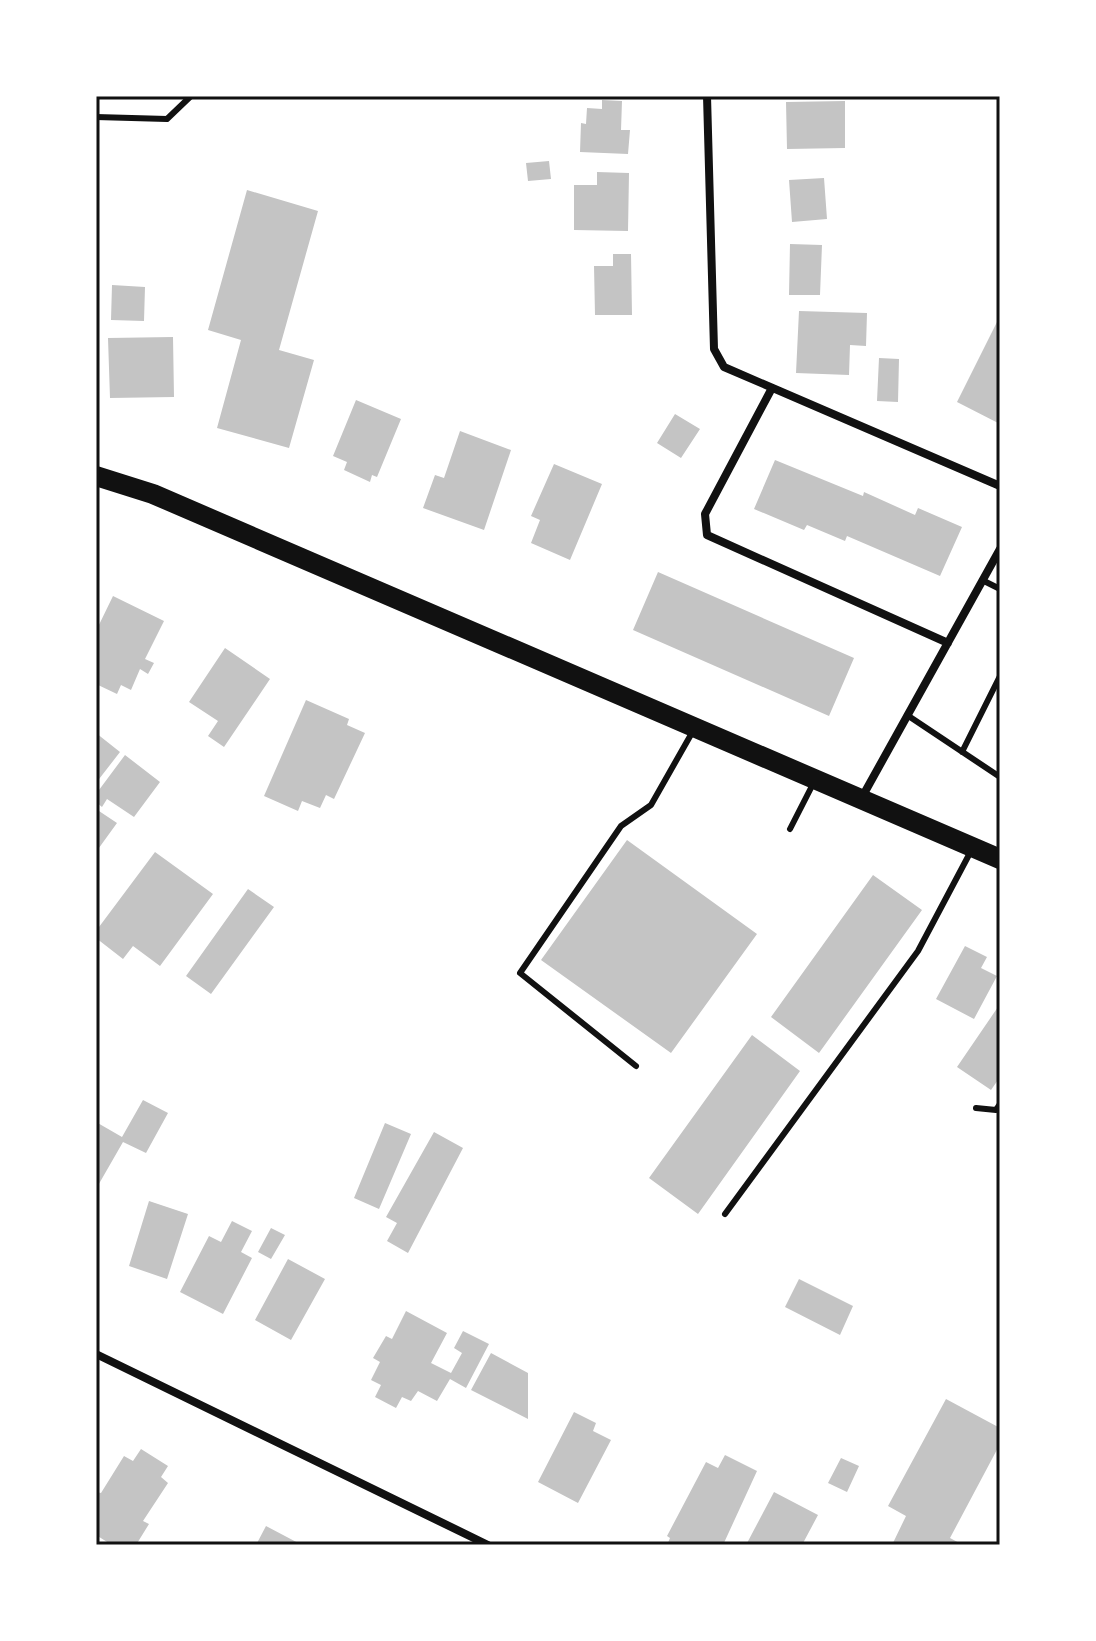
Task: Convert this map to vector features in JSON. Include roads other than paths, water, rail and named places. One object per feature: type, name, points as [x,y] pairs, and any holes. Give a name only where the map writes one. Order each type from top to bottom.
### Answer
[{"type":"main road","points":[[96,476],[153,494],[1000,859]]},
{"type":"street","points":[[707,96],[714,349],[724,367],[1000,486]]},
{"type":"street","points":[[772,388],[705,514],[707,535],[948,643]]},
{"type":"street","points":[[861,800],[1000,549]]},
{"type":"street","points":[[96,1354],[488,1545]]},
{"type":"lane","points":[[96,117],[167,119],[191,96]]},
{"type":"lane","points":[[982,580],[1000,589]]},
{"type":"lane","points":[[962,752],[1000,676]]},
{"type":"lane","points":[[907,715],[1000,777]]},
{"type":"lane","points":[[636,1066],[520,973],[621,826],[651,805],[694,728]]},
{"type":"lane","points":[[790,829],[815,780]]},
{"type":"lane","points":[[725,1214],[918,951],[973,848]]},
{"type":"lane","points":[[976,1108],[996,1110],[1000,1104]]}]
